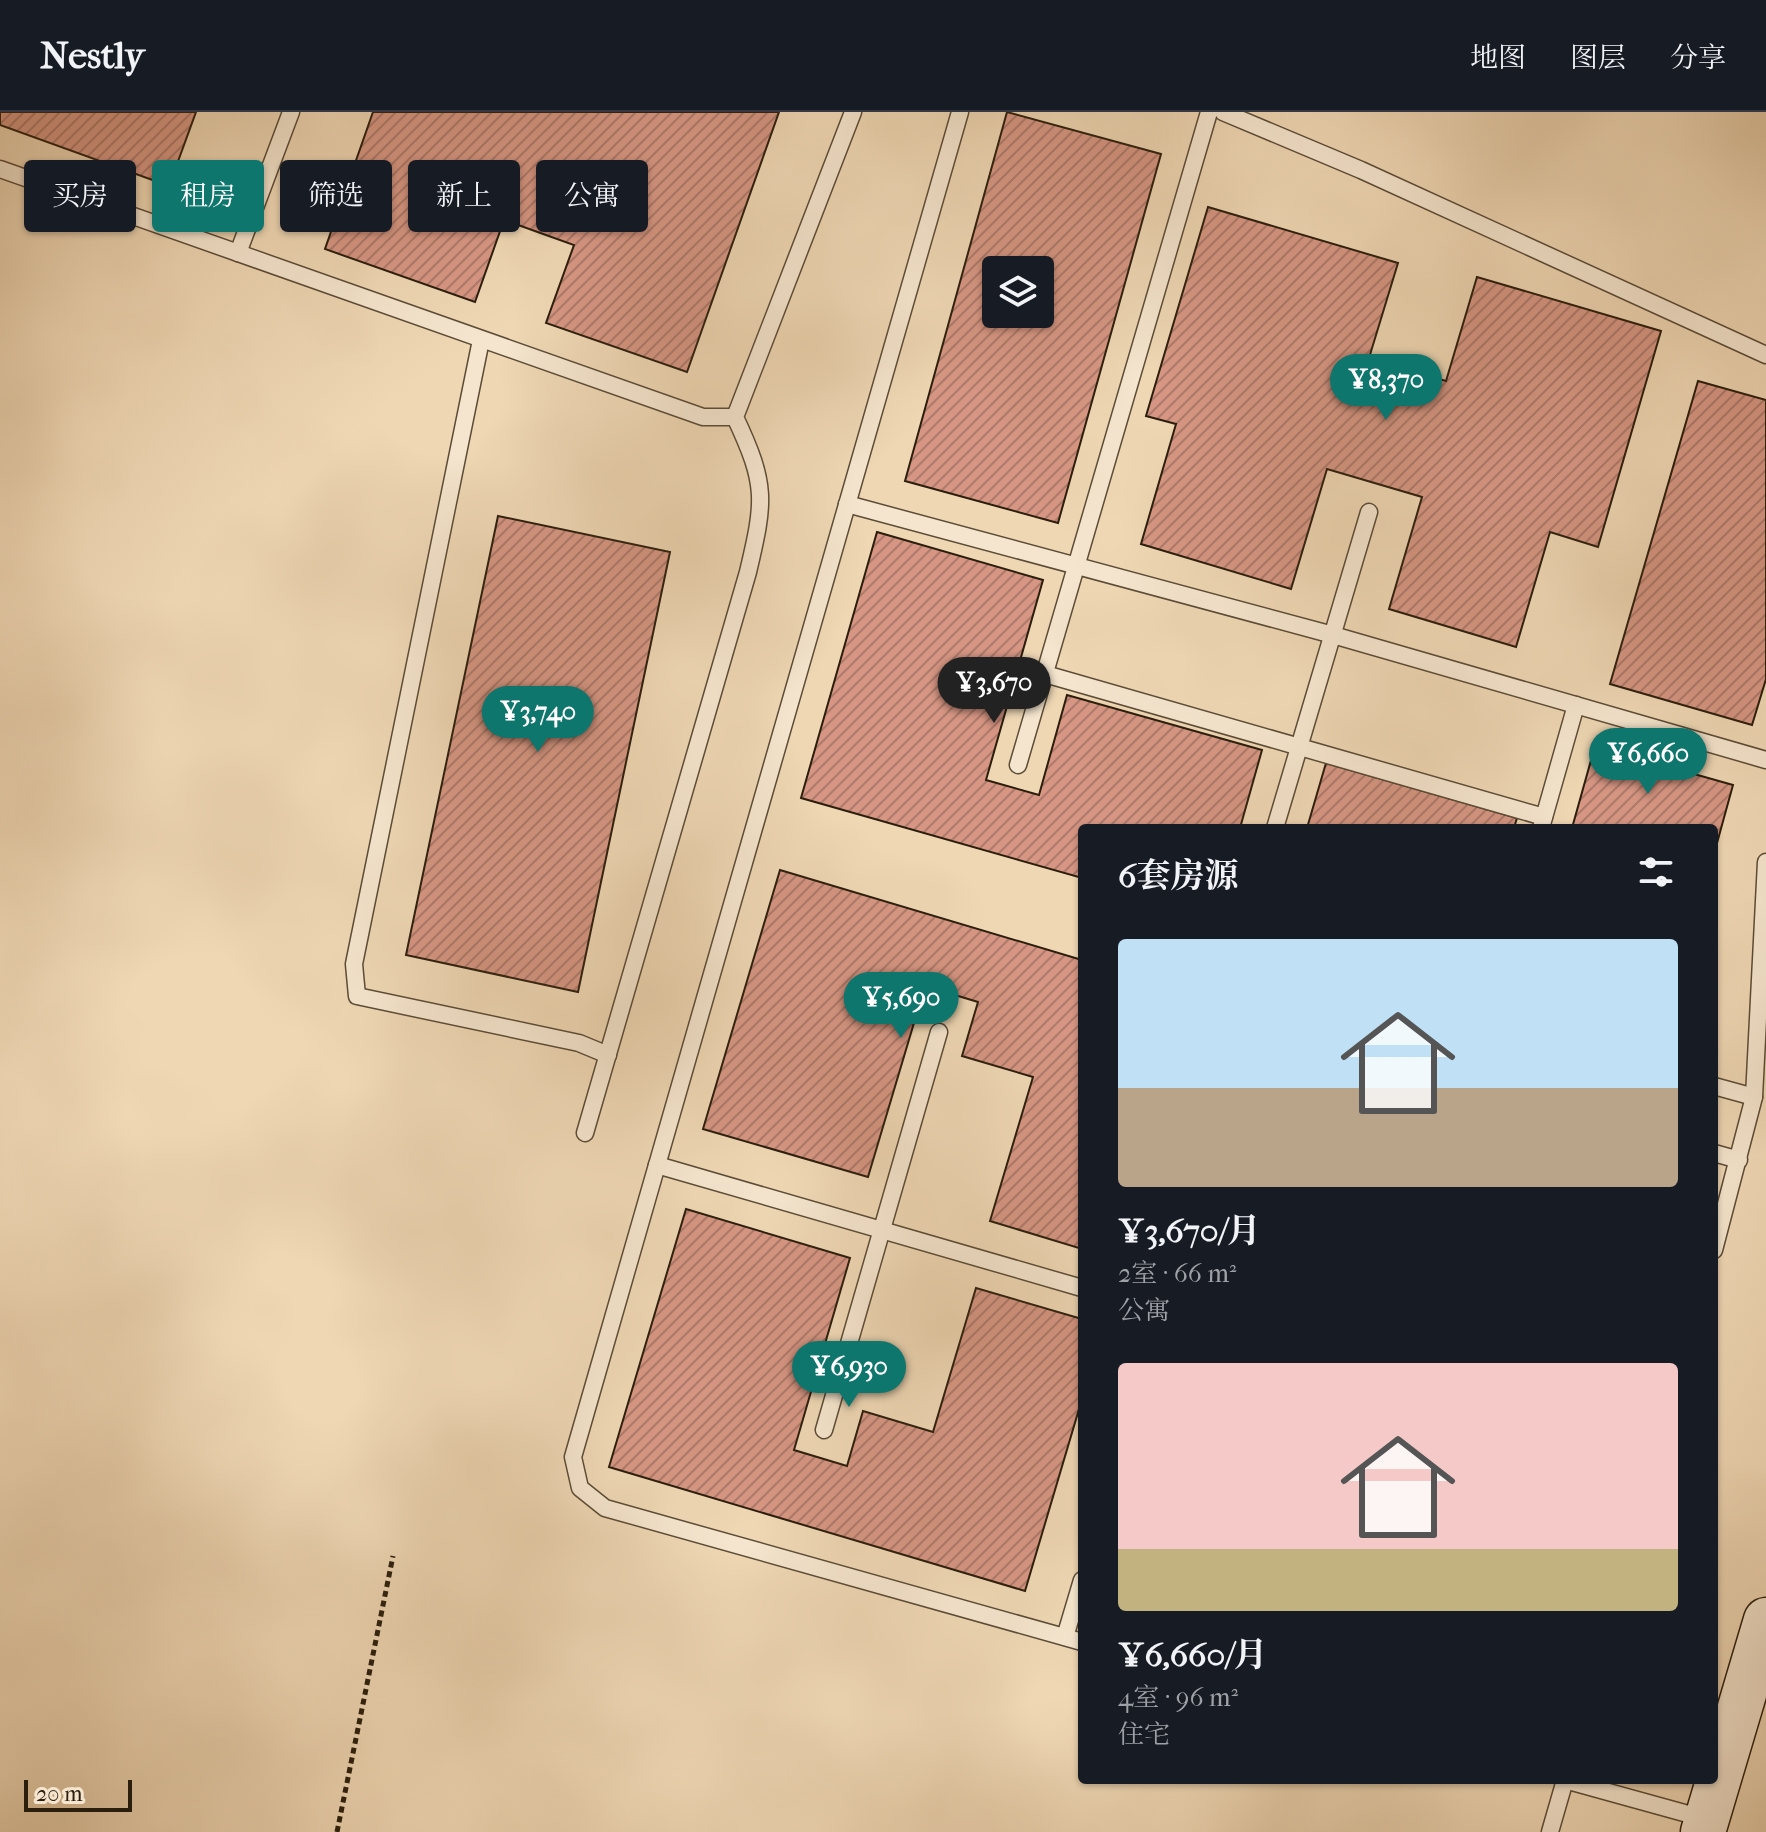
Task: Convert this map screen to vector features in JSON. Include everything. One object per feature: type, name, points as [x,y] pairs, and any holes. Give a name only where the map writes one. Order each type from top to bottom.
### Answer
[{"type":"street","points":[[1718,1782],[1766,1620]]},
{"type":"street","points":[[1705,1826],[1717,1784]]},
{"type":"lane","points":[[238,253],[291,112]]},
{"type":"lane","points":[[585,1133],[748,572],[762,513],[758,465],[735,417],[853,112]]},
{"type":"lane","points":[[960,112],[573,1457],[580,1488],[605,1508],[1078,1641]]},
{"type":"lane","points":[[1018,765],[1209,112]]},
{"type":"lane","points":[[1223,112],[1361,170],[1766,355]]},
{"type":"lane","points":[[0,169],[703,417],[735,417]]},
{"type":"lane","points":[[481,340],[354,964],[357,996],[579,1043],[608,1055]]},
{"type":"lane","points":[[847,504],[1333,635],[1766,760]]},
{"type":"lane","points":[[1276,824],[1369,512]]},
{"type":"lane","points":[[1045,674],[1299,747],[1542,822],[1576,705]]},
{"type":"lane","points":[[1718,1236],[1754,1097],[1766,862]]},
{"type":"lane","points":[[824,1430],[939,1032]]},
{"type":"lane","points":[[1718,1087],[1754,1097]]},
{"type":"lane","points":[[1718,1154],[1739,1160]]},
{"type":"lane","points":[[657,1165],[1078,1287]]},
{"type":"lane","points":[[1065,1637],[1078,1593]]},
{"type":"lane","points":[[1550,1832],[1564,1784]]},
{"type":"lane","points":[[1577,1784],[1705,1826]]},
{"type":"path","points":[[337,1832],[393,1556]]},
{"type":"building","points":[[0,112],[196,112],[178,160],[152,160],[152,180],[136,174],[136,160],[97,160],[0,125]]},
{"type":"building","points":[[373,112],[779,112],[687,372],[546,323],[574,245],[538,232],[648,232],[648,160],[536,160],[536,231],[520,226],[520,160],[408,160],[408,232],[500,232],[475,302],[325,249],[331,232],[392,232],[392,160],[356,160]]},
{"type":"building","points":[[1007,112],[1161,154],[1058,523],[905,481]]},
{"type":"building","points":[[1208,207],[1398,263],[1369,358],[1446,381],[1477,277],[1661,331],[1598,547],[1550,532],[1516,647],[1389,609],[1422,497],[1327,469],[1291,589],[1141,544],[1176,424],[1146,416]]},
{"type":"building","points":[[1698,381],[1766,400],[1766,679],[1752,725],[1610,684]]},
{"type":"building","points":[[498,516],[670,552],[578,992],[406,955]]},
{"type":"building","points":[[877,532],[1043,580],[986,780],[1039,795],[1067,695],[1262,750],[1241,824],[1078,824],[1078,877],[801,798]]},
{"type":"building","points":[[1595,746],[1733,785],[1718,839],[1718,824],[1573,824]]},
{"type":"building","points":[[1326,763],[1517,818],[1515,824],[1308,824]]},
{"type":"building","points":[[780,870],[1078,959],[1078,1248],[990,1221],[1033,1077],[962,1056],[978,1002],[925,986],[868,1177],[703,1129]]},
{"type":"building","points":[[686,1209],[850,1258],[794,1450],[847,1466],[863,1411],[933,1432],[976,1288],[1078,1318],[1078,1412],[1025,1591],[609,1467]]}]
